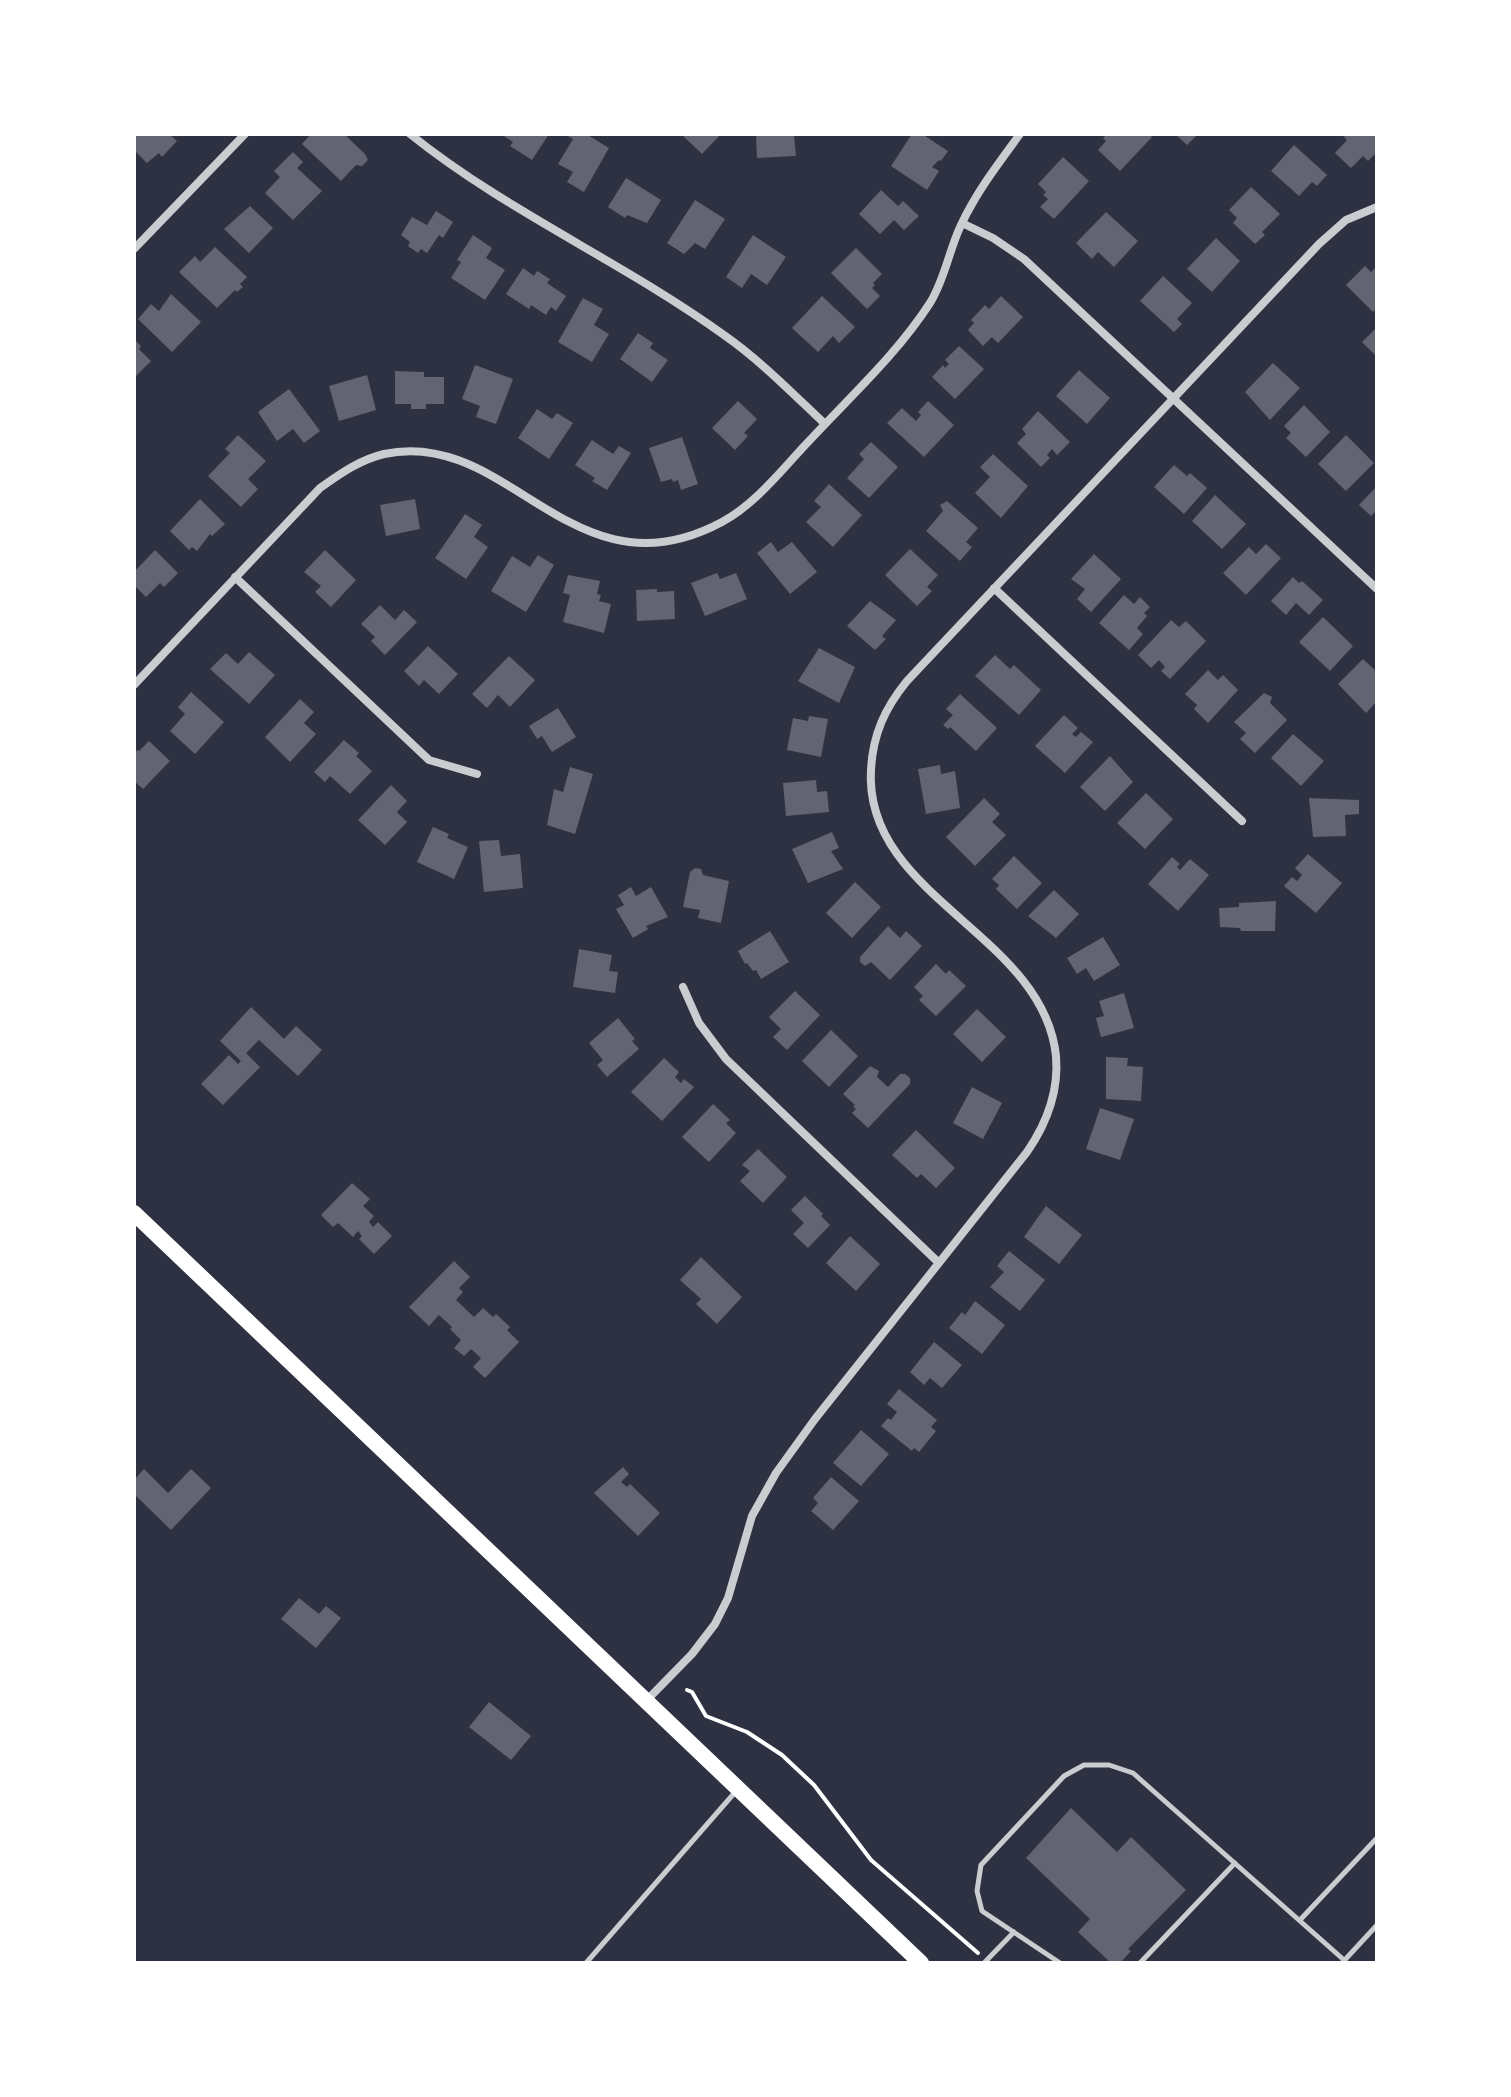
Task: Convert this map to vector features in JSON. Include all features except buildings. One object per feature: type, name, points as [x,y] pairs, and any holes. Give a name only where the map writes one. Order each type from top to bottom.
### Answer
[{"type":"main road","points":[[134,1213],[921,1963]]},
{"type":"street","points":[[134,249],[245,134]]},
{"type":"street","points":[[410,134],[467,178],[726,336],[757,360],[825,424]]},
{"type":"street","points":[[134,685],[334,476],[367,459],[412,451],[449,457],[474,466],[579,529],[622,540],[658,541],[694,534],[736,513],[760,493],[905,338],[931,301],[962,223],[984,181],[1020,134]]},
{"type":"street","points":[[645,1701],[692,1654],[715,1624],[728,1598],[752,1516],[776,1473],[1037,1137],[1049,1113],[1056,1087],[1055,1050],[1049,1024],[1038,999],[1027,983],[912,872],[894,850],[874,807],[870,779],[879,723],[896,694],[1172,397],[1332,231],[1346,220],[1377,207]]},
{"type":"street","points":[[962,223],[993,238],[1024,259],[1377,589]]},
{"type":"street","points":[[235,577],[429,760],[477,774]]},
{"type":"street","points":[[994,588],[1242,821]]},
{"type":"street","points":[[683,987],[699,1023],[726,1059],[939,1263]]},
{"type":"lane","points":[[1060,1963],[982,1911],[977,1891],[981,1865],[1064,1776],[1084,1765],[1109,1765],[1133,1773],[1300,1920],[1343,1962],[1377,1925]]},
{"type":"lane","points":[[586,1963],[738,1789]]},
{"type":"lane","points":[[1300,1920],[1377,1838]]},
{"type":"lane","points":[[1140,1963],[1235,1863]]},
{"type":"lane","points":[[986,1962],[1014,1932]]},
{"type":"path","points":[[687,1690],[692,1692],[706,1716],[747,1732],[782,1755],[814,1785],[871,1860],[986,1962]]}]
